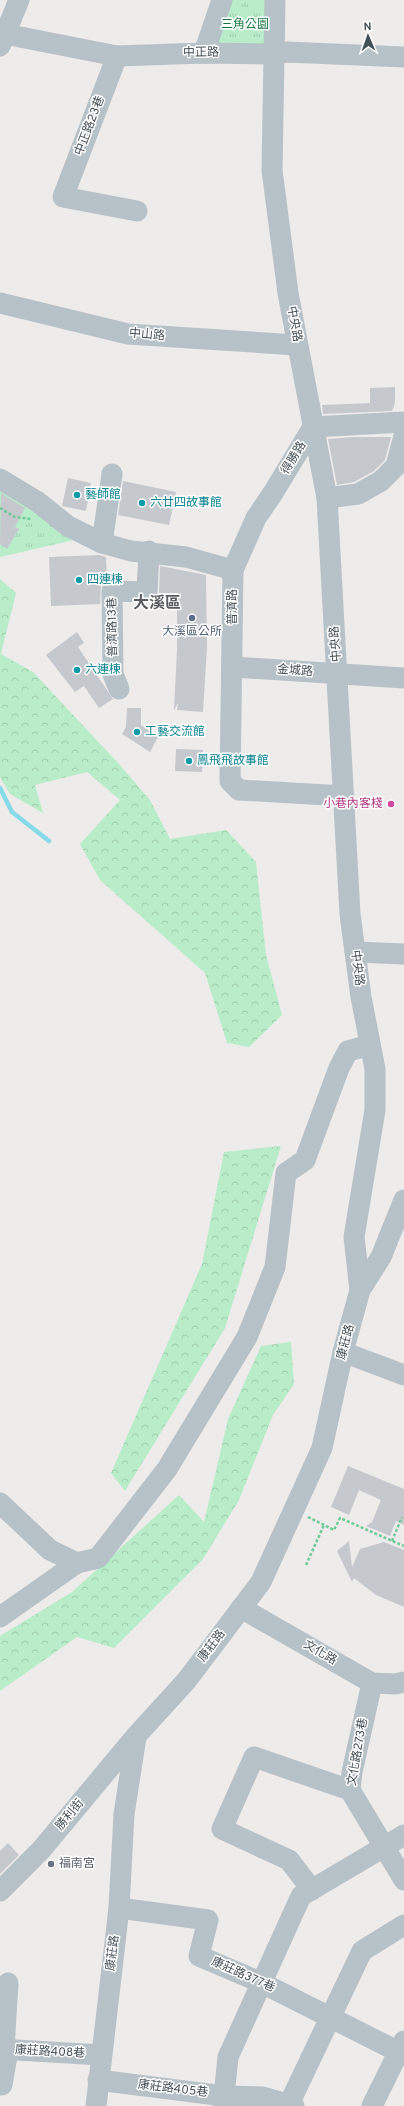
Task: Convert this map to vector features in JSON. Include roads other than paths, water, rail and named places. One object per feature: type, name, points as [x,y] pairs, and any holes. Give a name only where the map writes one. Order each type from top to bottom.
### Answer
[{"type":"street","points":[[2,38],[19,0]]},
{"type":"street","points":[[204,53],[222,0]]},
{"type":"street","name":"中央路","points":[[275,0],[272,170],[297,345],[327,498],[338,674],[350,914],[375,1069],[375,1110],[354,1237],[360,1290]]},
{"type":"street","name":"中正路","points":[[2,38],[117,56],[204,53],[274,54],[287,52],[404,57]]},
{"type":"street","name":"中正路23巷","points":[[117,56],[63,197],[137,211]]},
{"type":"street","name":"中山路","points":[[0,303],[128,334],[297,345]]},
{"type":"street","points":[[313,427],[404,422]]},
{"type":"street","name":"得勝路","points":[[233,570],[256,518],[274,493],[313,427]]},
{"type":"street","points":[[327,498],[358,494],[381,481],[396,466],[404,436]]},
{"type":"street","points":[[102,543],[112,474]]},
{"type":"street","points":[[0,479],[38,502],[68,526],[102,543],[131,550],[149,551],[186,557],[233,570]]},
{"type":"street","name":"普濟路13巷","points":[[119,689],[113,674],[112,591],[147,592],[149,551]]},
{"type":"street","name":"普濟路","points":[[233,570],[233,667],[230,781],[239,790],[344,796]]},
{"type":"street","name":"金城路","points":[[233,667],[404,678]]},
{"type":"street","points":[[355,952],[404,954]]},
{"type":"street","points":[[0,1617],[76,1563],[98,1558],[167,1469],[247,1337],[275,1267],[286,1173],[305,1160],[339,1068],[348,1051],[370,1045]]},
{"type":"street","name":"康莊路","points":[[96,2106],[119,1908],[124,1814],[136,1736],[187,1680],[261,1582],[322,1448],[343,1352],[360,1290],[381,1256],[404,1200]]},
{"type":"street","points":[[343,1352],[404,1375]]},
{"type":"street","points":[[0,1503],[50,1550],[76,1563]]},
{"type":"street","name":"文化路","points":[[241,1608],[372,1682],[403,1684]]},
{"type":"street","name":"文化路273巷","points":[[372,1682],[352,1772],[350,1790],[404,1880]]},
{"type":"street","name":"勝利街","points":[[0,1891],[41,1850],[136,1736]]},
{"type":"street","points":[[312,1890],[289,1860],[222,1829],[254,1757],[350,1790]]},
{"type":"street","points":[[223,2101],[228,2057],[302,1896],[404,1835]]},
{"type":"street","name":"康莊路377巷","points":[[119,1908],[208,1920],[199,1956],[262,1983],[330,2017],[401,2046]]},
{"type":"street","points":[[292,2105],[330,2017],[362,1951],[404,1925]]},
{"type":"street","points":[[0,2085],[2,2085],[8,1983]]},
{"type":"street","points":[[372,2106],[401,2046]]},
{"type":"street","name":"康莊路408巷","points":[[4,2049],[101,2055]]},
{"type":"street","name":"康莊路405巷","points":[[98,2080],[223,2101],[263,2097],[292,2105]]},
{"type":"waterway","points":[[0,788],[12,812],[49,841]]},
{"type":"place","name":"藝師館","points":[[77,495]]},
{"type":"place","name":"六廿四故事館","points":[[142,503]]},
{"type":"place","name":"四連棟","points":[[79,580]]},
{"type":"place","name":"大溪區公所","points":[[192,618]]},
{"type":"place","name":"六連棟","points":[[77,670]]},
{"type":"place","name":"工藝交流館","points":[[137,732]]},
{"type":"place","name":"鳳飛飛故事館","points":[[189,761]]},
{"type":"place","name":"小巷內客棧","points":[[391,804]]},
{"type":"place","name":"福南宮","points":[[51,1864]]},
{"type":"district","name":"大溪區","points":[[157,604]]},
{"type":"park label","name":"三角公園","points":[[245,25]]}]
